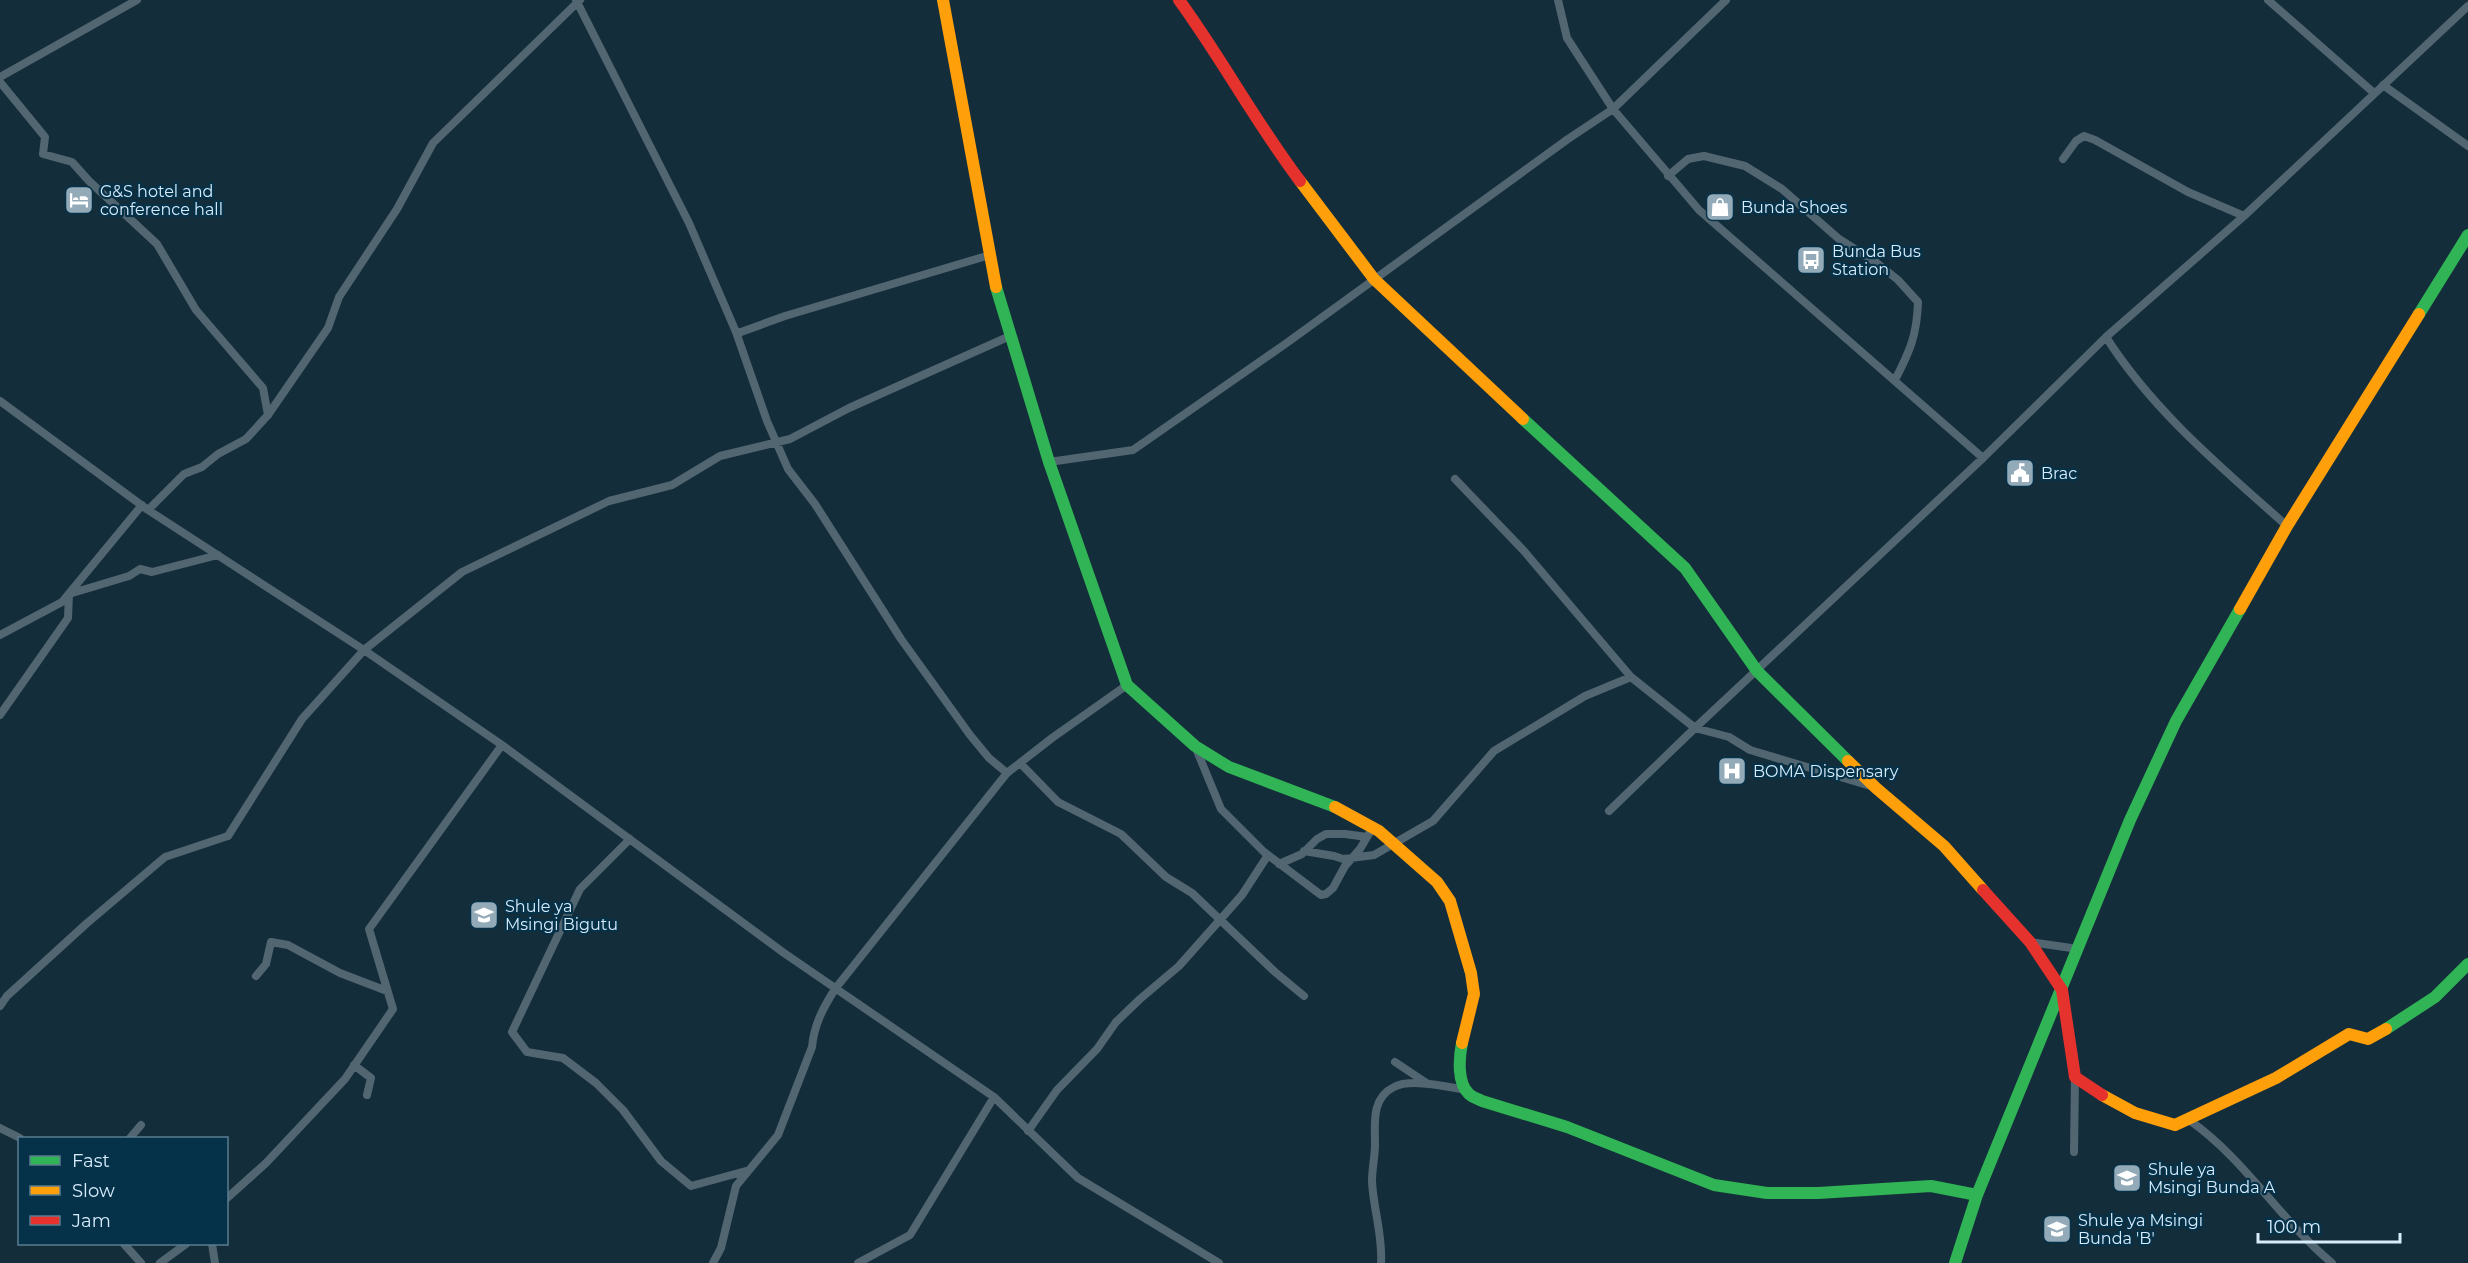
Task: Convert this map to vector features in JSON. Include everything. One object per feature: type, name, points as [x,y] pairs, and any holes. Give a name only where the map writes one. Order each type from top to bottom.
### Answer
[{"type":"street","points":[[0,77],[137,0]]},
{"type":"street","points":[[943,0],[997,295],[1049,462],[1127,686],[1195,746],[1229,767],[1351,814],[1370,832],[1392,843],[1437,882],[1450,901],[1471,973],[1474,994],[1460,1052],[1461,1082],[1467,1090],[1482,1101],[1567,1126],[1714,1185],[1767,1193],[1850,1192],[1931,1186],[1977,1195]]},
{"type":"street","points":[[1179,0],[1210,42],[1268,139],[1374,279],[1684,568],[1757,671],[1876,788],[1944,846],[2030,942],[2062,990],[2075,1077],[2074,1152]]},
{"type":"street","points":[[1558,0],[1568,38],[1613,109],[1699,210],[1983,458]]},
{"type":"street","points":[[1049,462],[1133,450],[1613,109],[1726,0]]},
{"type":"street","points":[[2268,0],[2374,93]]},
{"type":"street","points":[[0,635],[63,602],[145,508],[184,474],[202,467],[218,454],[246,439],[268,416],[328,328],[339,297],[397,208],[433,143],[578,1],[679,203],[736,332],[788,469],[815,504],[901,639],[970,735],[989,758],[1007,773]]},
{"type":"street","points":[[1609,811],[1983,458],[2106,337],[2244,216],[2468,6]]},
{"type":"street","points":[[0,82],[45,137],[43,154],[72,162],[89,181],[157,244],[196,310],[263,388],[268,416]]},
{"type":"street","points":[[2384,85],[2468,146]]},
{"type":"street","points":[[2063,159],[2076,141],[2084,136],[2096,140],[2188,192],[2244,216]]},
{"type":"street","points":[[1668,176],[1688,159],[1704,156],[1745,166],[1782,189],[1839,239],[1877,263],[1898,280],[1918,302],[1917,327],[1912,348],[1895,380]]},
{"type":"street","points":[[1955,1263],[1977,1195],[2130,820],[2176,721],[2287,526],[2468,235]]},
{"type":"street","points":[[736,332],[785,315],[990,255]]},
{"type":"street","points":[[0,1006],[7,996],[59,948],[165,857],[228,836],[303,719],[364,650],[462,572],[609,501],[672,485],[720,456],[790,439],[849,408],[1010,336]]},
{"type":"street","points":[[2106,337],[2125,368],[2166,413],[2210,457],[2287,526]]},
{"type":"street","points":[[0,401],[145,508],[364,650],[502,745],[835,989],[994,1097],[1078,1178],[1219,1263]]},
{"type":"street","points":[[1455,479],[1524,552],[1631,677],[1695,728],[1729,737],[1750,750],[1876,788]]},
{"type":"street","points":[[69,594],[129,576],[140,569],[152,572],[218,555]]},
{"type":"street","points":[[0,715],[68,618],[69,594]]},
{"type":"street","points":[[1304,851],[1334,855],[1343,859],[1374,855],[1433,821],[1494,751],[1585,696],[1631,677]]},
{"type":"street","points":[[713,1263],[721,1248],[736,1186],[746,1171],[778,1135],[812,1047],[813,1034],[820,1014],[835,989],[1007,773],[1127,686]]},
{"type":"street","points":[[228,1197],[266,1163],[345,1079],[393,1010],[369,929],[502,745]]},
{"type":"street","points":[[1195,746],[1221,809],[1268,855],[1321,895],[1333,888],[1370,832]]},
{"type":"street","points":[[1020,763],[1058,802],[1121,834],[1166,877],[1192,893],[1304,996]]},
{"type":"street","points":[[1279,864],[1304,851],[1326,834],[1370,832]]},
{"type":"street","points":[[630,839],[580,889],[512,1032],[527,1052],[563,1058],[596,1083],[623,1110],[661,1161],[691,1186],[746,1171]]},
{"type":"street","points":[[1028,1131],[1057,1090],[1097,1049],[1116,1022],[1179,966],[1221,920],[1242,895],[1268,855]]},
{"type":"street","points":[[256,976],[266,964],[271,942],[288,945],[340,974],[387,991]]},
{"type":"street","points":[[2030,942],[2078,949]]},
{"type":"street","points":[[2075,1077],[2128,1110],[2158,1123],[2175,1125],[2276,1078],[2349,1034],[2368,1039],[2420,1008],[2460,975],[2468,964]]},
{"type":"street","points":[[1395,1062],[1428,1084]]},
{"type":"street","points":[[354,1065],[371,1078],[367,1095]]},
{"type":"street","points":[[1380,1263],[1382,1250],[1372,1182],[1375,1144],[1373,1118],[1378,1104],[1393,1087],[1407,1084],[1428,1084],[1467,1090]]},
{"type":"street","points":[[858,1263],[910,1235],[994,1097]]},
{"type":"street","points":[[2189,1120],[2230,1154],[2307,1242],[2332,1263]]},
{"type":"street","points":[[131,1137],[141,1125]]},
{"type":"street","points":[[0,1128],[18,1137]]},
{"type":"street","points":[[125,1245],[141,1263]]},
{"type":"street","points":[[160,1263],[185,1245]]},
{"type":"street","points":[[212,1245],[215,1263]]},
{"type":"traffic: fast","points":[[2419,314],[2468,235]]},
{"type":"traffic: fast","points":[[996,287],[1049,462],[1127,685],[1195,746],[1229,767],[1335,807]]},
{"type":"traffic: fast","points":[[1523,419],[1685,568],[1757,671],[1848,761]]},
{"type":"traffic: fast","points":[[1955,1263],[1977,1195],[2130,820],[2176,721],[2240,609]]},
{"type":"traffic: fast","points":[[2386,1029],[2435,997],[2468,964]]},
{"type":"traffic: fast","points":[[1462,1043],[1460,1063],[1462,1084],[1473,1097],[1567,1127],[1714,1185],[1767,1193],[1818,1193],[1931,1186],[1977,1195]]},
{"type":"traffic: slow","points":[[943,0],[996,287]]},
{"type":"traffic: slow","points":[[1300,181],[1374,279],[1523,419]]},
{"type":"traffic: slow","points":[[2240,609],[2287,526],[2419,314]]},
{"type":"traffic: slow","points":[[1848,761],[1944,846],[1983,890]]},
{"type":"traffic: slow","points":[[1335,807],[1379,831],[1437,882],[1450,901],[1471,973],[1474,994],[1462,1043]]},
{"type":"traffic: slow","points":[[2102,1095],[2135,1113],[2175,1125],[2276,1078],[2349,1034],[2368,1039],[2386,1029]]},
{"type":"traffic: jam","points":[[1179,0],[1300,181]]},
{"type":"traffic: jam","points":[[1983,890],[2030,942],[2062,990],[2075,1077],[2102,1095]]},
{"type":"place","name":"G&S hotel and conference hall","points":[[79,200]]},
{"type":"place","name":"Bunda Shoes","points":[[1720,207]]},
{"type":"place","name":"Bunda Bus Station","points":[[1811,260]]},
{"type":"place","name":"Brac","points":[[2020,473]]},
{"type":"place","name":"BOMA Dispensary","points":[[1732,771]]},
{"type":"place","name":"Shule ya Msingi Bigutu","points":[[484,915]]},
{"type":"place","name":"Shule ya Msingi Bunda A","points":[[2127,1178]]},
{"type":"place","name":"Shule ya Msingi Bunda 'B'","points":[[2057,1229]]}]
